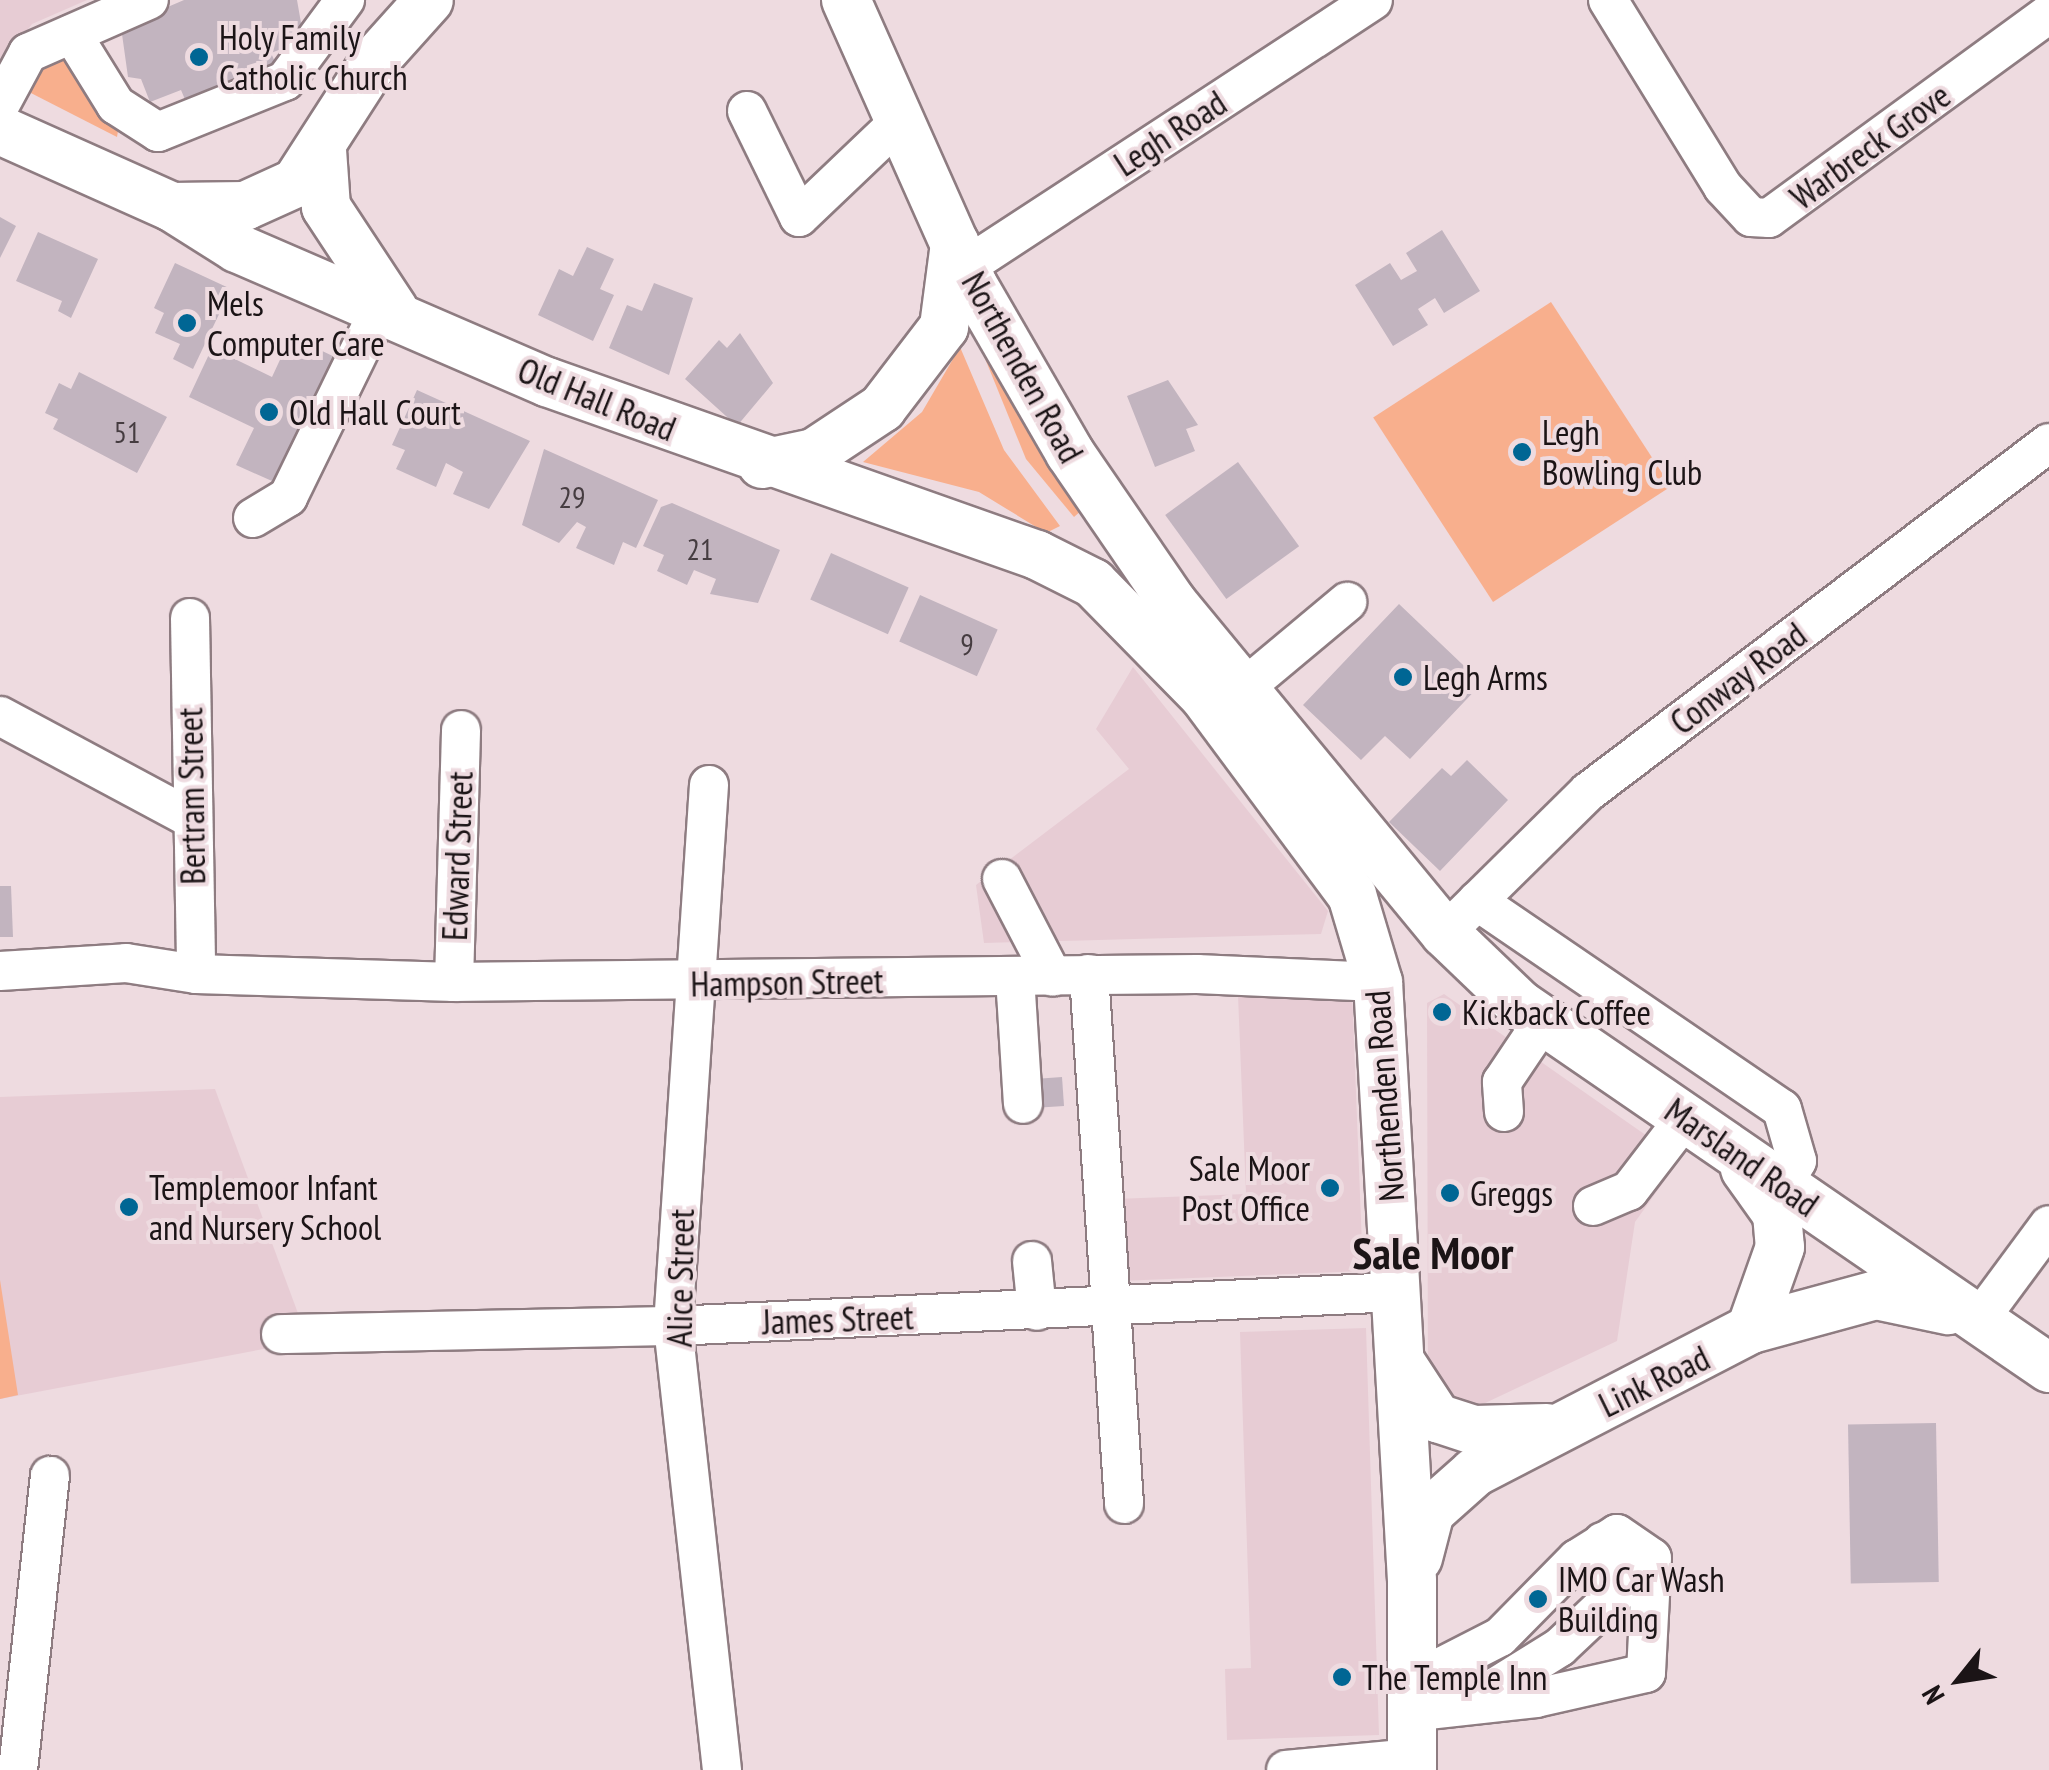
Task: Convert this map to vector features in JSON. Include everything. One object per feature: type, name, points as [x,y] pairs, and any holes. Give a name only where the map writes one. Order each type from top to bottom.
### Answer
[{"type":"main road","name":"Old Hall Road","points":[[172,207],[272,198],[322,150],[376,59],[429,0]]},
{"type":"main road","name":"Northenden Road","points":[[846,0],[961,255],[1015,364],[1115,523],[1243,689],[1461,917]]},
{"type":"main road","name":"Old Hall Road","points":[[0,130],[172,207],[237,248],[762,464],[1037,555]]},
{"type":"main road","points":[[322,150],[326,206],[388,309]]},
{"type":"main road","points":[[762,464],[814,453],[882,408],[944,327],[961,255]]},
{"type":"main road","name":"Northenden Road","points":[[1037,555],[1093,583],[1204,696],[1352,895],[1378,982],[1412,1581],[1411,1731]]},
{"type":"main road","name":"Marsland Road","points":[[1461,917],[1543,1021],[2049,1368]]},
{"type":"main road","name":"Link Road","points":[[1730,1148],[1777,1214],[1776,1277],[1751,1329]]},
{"type":"main road","name":"Link Road","points":[[1412,1581],[1430,1512],[1451,1488],[1555,1428],[1751,1329],[1876,1295],[1978,1321]]},
{"type":"main road","name":"Link Road","points":[[1401,1362],[1437,1418],[1475,1430],[1555,1428]]},
{"type":"street","points":[[0,104],[28,53],[149,0]]},
{"type":"street","points":[[72,34],[116,105],[158,132],[286,81],[345,0]]},
{"type":"street","name":"Warbreck Grove","points":[[1608,0],[1723,187],[1751,216],[1769,218],[2049,14]]},
{"type":"street","name":"Legh Road","points":[[961,255],[1365,2]]},
{"type":"street","points":[[747,112],[799,216],[901,120]]},
{"type":"street","points":[[254,518],[288,497],[388,309]]},
{"type":"street","name":"Conway Road","points":[[1461,917],[1588,792],[2049,443]]},
{"type":"street","points":[[1243,689],[1347,602]]},
{"type":"street","name":"Bertram Street","points":[[190,618],[190,834],[196,974]]},
{"type":"street","points":[[0,716],[190,834]]},
{"type":"street","name":"Edward Street","points":[[454,982],[461,730]]},
{"type":"street","name":"Alice Street","points":[[709,784],[693,985],[674,1326],[722,1770]]},
{"type":"street","points":[[1002,880],[1071,976],[1113,1308],[1124,1504]]},
{"type":"street","points":[[1461,917],[1782,1108],[1797,1161],[1783,1184]]},
{"type":"street","name":"Hampson Street","points":[[0,971],[126,963],[196,974],[454,982],[693,985],[1071,976],[1378,982]]},
{"type":"street","points":[[1014,977],[1023,1104]]},
{"type":"street","points":[[1504,1112],[1502,1082],[1543,1021]]},
{"type":"street","points":[[1593,1206],[1629,1192],[1686,1118]]},
{"type":"street","points":[[1978,1321],[2049,1225]]},
{"type":"street","points":[[1032,1261],[1037,1310]]},
{"type":"street","name":"James Street","points":[[281,1334],[674,1326],[1396,1292]]},
{"type":"street","points":[[18,1770],[50,1476]]},
{"type":"street","points":[[1411,1731],[1500,1638],[1603,1542],[1618,1534],[1652,1558],[1646,1673],[1464,1706]]},
{"type":"street","points":[[1286,1770],[1411,1731],[1464,1706],[1560,1647],[1616,1594],[1603,1542]]},
{"type":"shaded area","points":[[0,0],[87,0],[32,24],[0,66]]},
{"type":"shaded area","points":[[61,58],[81,71],[119,125],[117,137],[25,90],[29,71]]},
{"type":"shaded area","name":"Legh Bowling Club","points":[[1551,302],[1671,487],[1493,602],[1373,417]]},
{"type":"shaded area","points":[[975,334],[1082,510],[1074,517],[1026,459]]},
{"type":"shaded area","points":[[960,347],[1004,450],[1060,526],[1046,533],[979,492],[863,462],[922,412]]},
{"type":"shaded area","points":[[1133,667],[1328,911],[1321,934],[984,943],[976,885],[1129,769],[1096,729]]},
{"type":"shaded area","points":[[1352,991],[1363,1271],[1120,1281],[1115,1199],[1246,1194],[1238,995]]},
{"type":"shaded area","points":[[1444,994],[1680,1159],[1635,1222],[1617,1341],[1481,1405],[1446,1403],[1428,1389],[1427,1003]]},
{"type":"shaded area","name":"Templemoor Infant and Nursery School","points":[[215,1089],[299,1316],[295,1343],[0,1399],[0,1097]]},
{"type":"shaded area","points":[[0,1280],[18,1395],[0,1399]]},
{"type":"shaded area","points":[[1366,1328],[1379,1735],[1227,1740],[1225,1669],[1251,1668],[1240,1332]]},
{"type":"building","name":"Holy Family Catholic Church","points":[[184,0],[297,0],[304,40],[271,53],[280,73],[189,109],[181,90],[150,102],[141,79],[128,77],[121,27]]},
{"type":"building","points":[[0,217],[16,226],[0,258]]},
{"type":"building","points":[[1442,230],[1480,291],[1444,313],[1435,298],[1418,309],[1428,325],[1393,346],[1355,285],[1390,263],[1401,280],[1417,271],[1406,253]]},
{"type":"building","points":[[38,232],[98,259],[71,318],[58,311],[62,301],[16,281]]},
{"type":"building","points":[[587,247],[614,259],[600,289],[614,295],[593,341],[538,315],[559,269],[573,276]]},
{"type":"building","name":"Mels Computer Care","points":[[175,263],[231,289],[193,369],[173,359],[180,344],[155,333],[164,313],[154,308]]},
{"type":"building","points":[[654,283],[693,298],[669,375],[609,348],[627,305],[642,311]]},
{"type":"building","points":[[740,333],[773,383],[737,426],[685,379],[719,340],[727,348]]},
{"type":"building","name":"Old Hall Court","points":[[291,336],[341,360],[281,485],[236,465],[254,428],[189,397],[212,348],[272,377]]},
{"type":"building","points":[[79,372],[167,417],[137,473],[53,429],[58,419],[45,413],[59,383],[71,389]]},
{"type":"building","points":[[1168,380],[1198,425],[1186,429],[1195,451],[1155,467],[1127,396]]},
{"type":"building","points":[[417,390],[530,441],[489,509],[453,494],[463,472],[446,463],[436,487],[396,469],[405,450],[392,445]]},
{"type":"building","points":[[544,449],[658,500],[636,548],[623,542],[614,565],[576,548],[586,527],[577,522],[559,543],[522,525]]},
{"type":"building","points":[[1238,462],[1299,546],[1226,599],[1165,515]]},
{"type":"building","points":[[672,503],[780,550],[758,603],[710,594],[716,579],[694,570],[687,585],[657,571],[664,555],[643,546],[661,507]]},
{"type":"building","points":[[831,553],[909,588],[888,634],[810,600]]},
{"type":"building","points":[[920,595],[998,630],[977,676],[899,642]]},
{"type":"building","name":"Legh Arms","points":[[1399,604],[1482,683],[1410,759],[1385,736],[1361,760],[1303,705]]},
{"type":"building","points":[[1467,760],[1508,800],[1440,871],[1389,822],[1442,768],[1451,776]]},
{"type":"building","points":[[0,886],[11,886],[13,937],[0,937]]},
{"type":"building","points":[[1062,1077],[1064,1106],[1033,1108],[1031,1079]]},
{"type":"building","points":[[1936,1423],[1939,1582],[1851,1584],[1848,1425]]},
{"type":"place","name":"Holy Family Catholic Church","points":[[199,57]]},
{"type":"place","name":"Mels Computer Care","points":[[187,323]]},
{"type":"place","name":"Old Hall Court","points":[[269,412]]},
{"type":"place","name":"Legh Bowling Club","points":[[1522,452]]},
{"type":"place","name":"Legh Arms","points":[[1403,677]]},
{"type":"place","name":"Kickback Coffee","points":[[1442,1012]]},
{"type":"place","name":"Sale Moor Post Office","points":[[1330,1188]]},
{"type":"place","name":"Greggs","points":[[1450,1193]]},
{"type":"place","name":"Templemoor Infant and Nursery School","points":[[129,1207]]},
{"type":"place","name":"IMO Car Wash Building","points":[[1538,1599]]},
{"type":"place","name":"The Temple Inn","points":[[1342,1677]]},
{"type":"district","name":"Sale Moor","points":[[1433,1253]]}]
